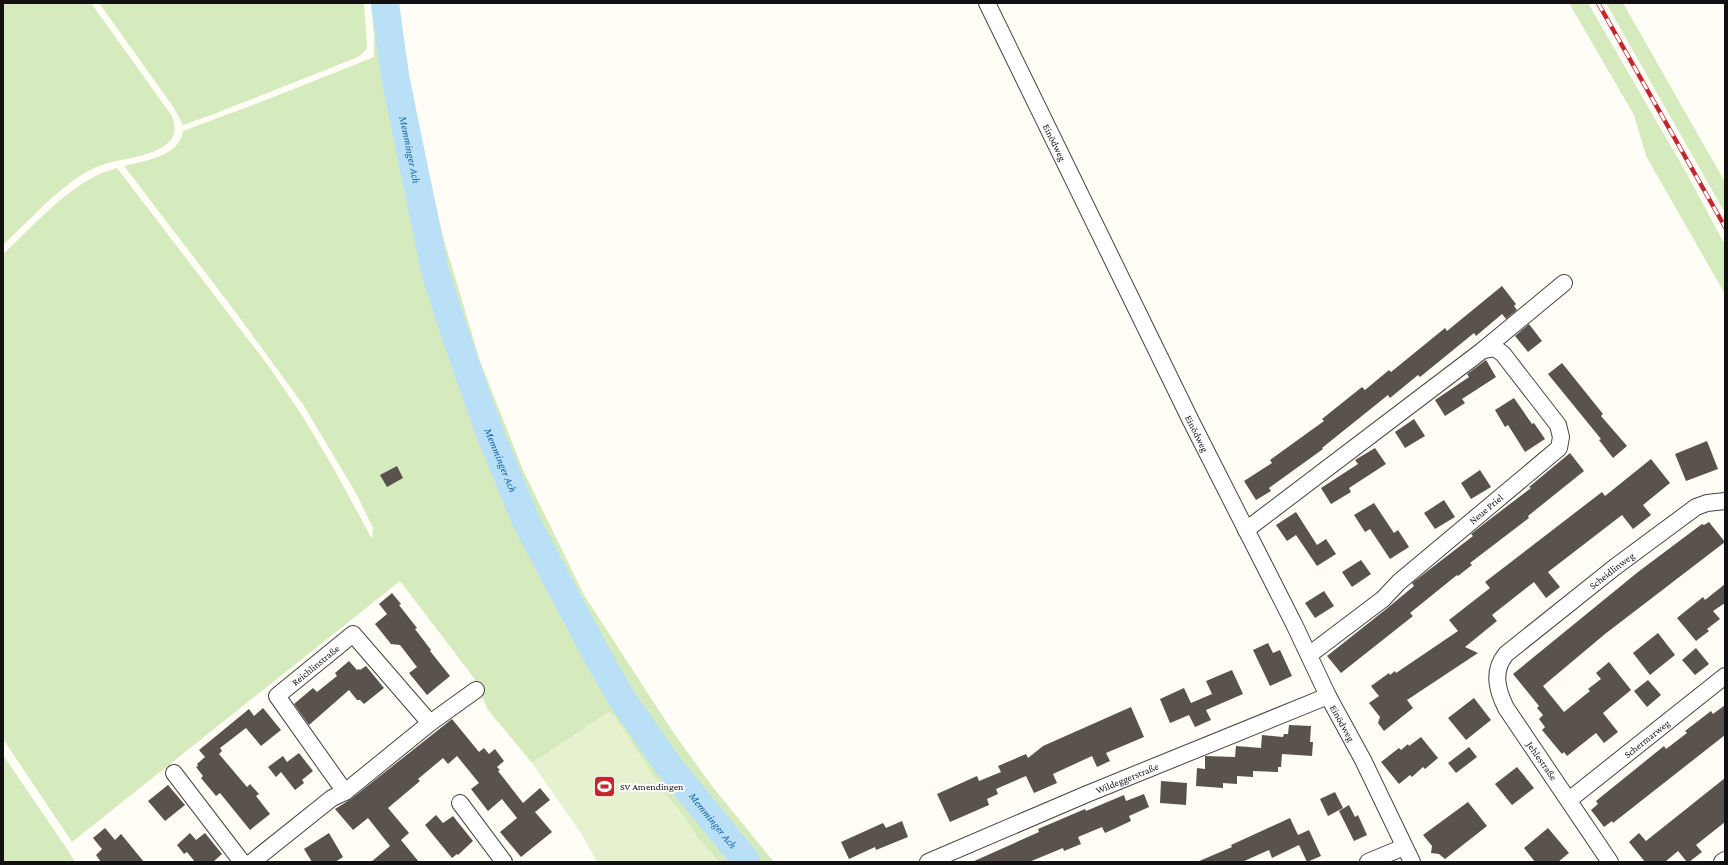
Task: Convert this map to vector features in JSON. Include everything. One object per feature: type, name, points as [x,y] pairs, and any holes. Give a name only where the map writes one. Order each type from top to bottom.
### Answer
[{"type":"street","name":"Einödweg","points":[[987,3],[1328,696],[1363,760],[1412,862]]},
{"type":"street","points":[[1246,530],[1483,350],[1564,283]]},
{"type":"street","name":"Neue Priel","points":[[1309,655],[1383,599],[1399,582],[1559,448],[1561,437],[1558,424],[1503,354],[1495,348],[1483,350]]},
{"type":"street","name":"Scheidlinweg","points":[[1506,654],[1615,567],[1696,508],[1707,503],[1725,501]]},
{"type":"street","name":"Reichlinstraße","points":[[345,792],[276,696],[353,634],[430,723]]},
{"type":"street","name":"Jehlestraße","points":[[1506,654],[1500,661],[1498,671],[1497,682],[1500,695],[1514,721],[1610,862]]},
{"type":"street","name":"Schermarweg","points":[[1569,800],[1725,676]]},
{"type":"street","points":[[252,862],[332,798],[345,792],[430,723],[476,690]]},
{"type":"street","name":"Wildeggerstraße","points":[[928,862],[1087,794],[1328,696]]},
{"type":"street","points":[[174,773],[242,862]]},
{"type":"street","points":[[460,803],[504,862]]},
{"type":"street","points":[[1368,862],[1404,847]]},
{"type":"green space","points":[[3,3],[91,3],[172,116],[175,130],[172,139],[161,148],[142,155],[101,165],[68,184],[3,245]]},
{"type":"green space","points":[[99,3],[364,3],[367,48],[358,57],[183,125],[174,108]]},
{"type":"green space","points":[[371,3],[398,3],[413,100],[442,233],[480,361],[523,470],[584,595],[673,732],[712,786],[774,862],[719,862],[699,840],[678,809],[663,791],[614,716],[609,712],[532,763],[488,710],[474,678],[400,581],[72,842],[3,739],[3,254],[56,204],[85,182],[117,168],[270,368],[303,417],[334,469],[372,539],[373,528],[357,495],[304,406],[234,310],[124,166],[151,159],[169,152],[180,139],[183,131],[374,57],[374,35]]},
{"type":"green space","points":[[1569,3],[1588,3],[1687,174],[1725,245],[1725,294],[1646,156],[1634,115]]},
{"type":"green space","points":[[1606,3],[1623,3],[1725,182],[1725,213]]},
{"type":"green space","name":"SV Amendingen","points":[[609,712],[614,716],[663,791],[678,809],[699,840],[719,862],[597,862],[582,835],[532,763]]},
{"type":"green space","points":[[3,755],[65,846],[75,862],[3,862]]},
{"type":"building","points":[[1502,286],[1516,304],[1514,306],[1517,310],[1506,319],[1502,314],[1476,336],[1474,333],[1420,377],[1418,375],[1390,398],[1388,395],[1322,448],[1323,449],[1269,488],[1271,491],[1256,500],[1244,481],[1272,463],[1270,460],[1324,421],[1322,419],[1362,387],[1365,390],[1389,370],[1391,372],[1445,328],[1447,331]]},
{"type":"building","points":[[1529,324],[1542,341],[1528,352],[1515,336]]},
{"type":"building","points":[[1486,360],[1496,377],[1462,399],[1465,403],[1445,416],[1435,400],[1469,377],[1467,374]]},
{"type":"building","points":[[1562,363],[1603,414],[1601,416],[1627,446],[1613,458],[1599,440],[1601,439],[1548,374]]},
{"type":"building","points":[[1514,398],[1532,424],[1534,423],[1545,439],[1525,452],[1508,425],[1505,427],[1495,410]]},
{"type":"building","points":[[1414,419],[1425,436],[1405,448],[1395,432]]},
{"type":"building","points":[[1707,441],[1718,469],[1686,481],[1675,454]]},
{"type":"building","points":[[1375,448],[1386,464],[1349,488],[1351,492],[1331,504],[1321,488],[1358,464],[1355,460]]},
{"type":"building","points":[[1570,453],[1584,471],[1528,516],[1529,518],[1470,563],[1472,565],[1458,576],[1457,575],[1410,613],[1413,616],[1341,673],[1327,656],[1414,586],[1412,583],[1473,536],[1471,534],[1531,488],[1529,487]]},
{"type":"building","points":[[1651,459],[1670,483],[1643,505],[1651,515],[1633,529],[1622,515],[1548,572],[1560,587],[1546,598],[1534,582],[1492,615],[1497,621],[1465,647],[1478,653],[1407,700],[1413,708],[1384,731],[1378,723],[1380,717],[1369,703],[1379,696],[1371,686],[1389,673],[1390,675],[1395,671],[1396,673],[1458,631],[1449,620],[1490,588],[1485,582],[1602,492],[1605,496]]},
{"type":"building","points":[[397,466],[403,478],[387,487],[380,475]]},
{"type":"building","points":[[1480,470],[1491,487],[1471,499],[1461,483]]},
{"type":"building","points":[[1444,500],[1455,517],[1435,529],[1424,513]]},
{"type":"building","points":[[1374,503],[1394,533],[1398,530],[1409,547],[1390,559],[1370,529],[1365,532],[1354,515]]},
{"type":"building","points":[[1296,512],[1317,545],[1326,539],[1336,554],[1317,566],[1296,535],[1287,541],[1276,525]]},
{"type":"building","points":[[1709,522],[1725,542],[1605,634],[1543,686],[1564,712],[1590,691],[1588,689],[1601,679],[1596,673],[1609,662],[1631,690],[1603,713],[1618,732],[1604,743],[1596,733],[1567,756],[1564,752],[1562,754],[1542,730],[1545,727],[1539,719],[1543,715],[1537,708],[1539,706],[1513,674],[1638,572],[1702,524],[1704,525]]},
{"type":"building","points":[[1361,560],[1371,574],[1352,587],[1342,572]]},
{"type":"building","points":[[1725,584],[1725,603],[1713,611],[1720,619],[1707,629],[1709,631],[1696,641],[1677,618],[1703,597],[1705,600]]},
{"type":"building","points":[[1324,591],[1334,606],[1315,618],[1305,603]]},
{"type":"building","points":[[392,593],[401,604],[399,605],[417,628],[415,629],[431,650],[430,651],[450,676],[427,695],[409,673],[417,667],[400,645],[391,644],[375,624],[387,614],[379,604]]},
{"type":"building","points":[[1658,633],[1675,655],[1650,675],[1633,653]]},
{"type":"building","points":[[1268,643],[1273,653],[1280,650],[1292,676],[1270,686],[1253,650]]},
{"type":"building","points":[[1696,648],[1709,664],[1695,675],[1682,660]]},
{"type":"building","points":[[349,661],[357,670],[360,670],[366,666],[384,688],[364,704],[360,700],[357,700],[349,690],[309,725],[294,704],[313,688],[317,692],[337,676],[335,673]]},
{"type":"building","points":[[1232,670],[1243,694],[1206,710],[1211,720],[1195,727],[1189,715],[1170,723],[1160,699],[1184,688],[1191,703],[1212,694],[1206,681]]},
{"type":"building","points":[[1648,680],[1661,695],[1647,707],[1634,691]]},
{"type":"building","points":[[1474,698],[1491,720],[1466,740],[1448,718]]},
{"type":"building","points":[[1725,705],[1725,735],[1613,823],[1612,821],[1604,827],[1591,810],[1598,804],[1596,801],[1664,746],[1666,749],[1687,733],[1685,731],[1711,711],[1713,714]]},
{"type":"building","points":[[1131,707],[1144,737],[1106,753],[1110,761],[1097,767],[1092,756],[1053,774],[1057,783],[1034,793],[1026,776],[996,789],[998,794],[987,799],[989,805],[950,822],[937,794],[977,776],[979,781],[1001,772],[998,766],[1026,754],[1028,758],[1043,746]]},
{"type":"building","points":[[263,708],[281,730],[261,746],[246,728],[220,748],[222,751],[219,754],[247,787],[250,784],[259,794],[256,796],[270,814],[250,830],[220,793],[216,796],[201,778],[203,776],[196,767],[198,766],[197,764],[205,757],[199,750],[249,709],[254,716]]},
{"type":"building","points":[[452,719],[479,752],[484,748],[489,754],[495,749],[504,761],[497,767],[500,770],[498,771],[523,803],[540,788],[550,800],[535,812],[552,832],[521,857],[500,832],[517,818],[502,799],[488,811],[471,789],[479,783],[457,756],[448,764],[443,758],[418,779],[420,781],[388,808],[409,833],[401,840],[419,862],[371,862],[390,846],[368,818],[353,830],[335,809],[351,799]]},
{"type":"building","points":[[1289,725],[1311,726],[1310,742],[1313,742],[1312,756],[1282,754],[1281,767],[1278,767],[1278,772],[1253,771],[1253,777],[1237,776],[1237,784],[1223,783],[1223,788],[1196,786],[1197,768],[1205,769],[1205,756],[1235,757],[1236,746],[1261,748],[1262,735],[1283,737],[1284,734],[1288,734]]},
{"type":"building","points":[[1421,737],[1438,758],[1425,769],[1423,767],[1412,777],[1410,775],[1399,784],[1381,762],[1399,748],[1401,750],[1408,744],[1409,746]]},
{"type":"building","points":[[1469,747],[1477,757],[1456,773],[1448,763]]},
{"type":"building","points":[[299,753],[313,771],[302,780],[304,783],[295,790],[281,772],[276,777],[268,767],[283,756],[287,762]]},
{"type":"building","points":[[1517,767],[1534,788],[1512,805],[1495,784]]},
{"type":"building","points":[[1725,778],[1725,822],[1696,845],[1702,852],[1689,862],[1687,862],[1678,851],[1665,862],[1645,862],[1629,842],[1639,833],[1646,841]]},
{"type":"building","points":[[1161,781],[1187,783],[1186,805],[1160,803]]},
{"type":"building","points":[[168,785],[185,805],[165,821],[148,801]]},
{"type":"building","points":[[1335,792],[1343,808],[1328,816],[1320,799]]},
{"type":"building","points":[[1144,794],[1149,807],[1129,816],[1131,821],[1105,833],[1102,827],[1078,837],[1081,844],[1064,851],[1063,848],[1029,862],[972,862],[1039,832],[1038,829],[1085,809],[1086,811],[1124,795],[1126,801]]},
{"type":"building","points":[[1468,802],[1487,826],[1445,859],[1439,854],[1431,853],[1432,846],[1423,835]]},
{"type":"building","points":[[1349,805],[1355,817],[1358,815],[1367,835],[1354,841],[1339,811]]},
{"type":"building","points":[[436,815],[443,823],[453,816],[473,841],[458,855],[457,854],[452,858],[425,825]]},
{"type":"building","points":[[1290,818],[1298,835],[1309,830],[1321,856],[1307,862],[1299,845],[1272,858],[1269,850],[1242,862],[1197,862],[1232,847],[1231,845]]},
{"type":"building","points":[[902,821],[908,837],[876,850],[875,847],[849,859],[841,842],[883,823],[886,828]]},
{"type":"building","points":[[105,828],[115,840],[121,834],[144,862],[101,862],[96,855],[102,849],[93,838]]},
{"type":"building","points":[[1548,828],[1569,853],[1558,862],[1535,862],[1524,848]]},
{"type":"building","points":[[190,833],[196,840],[205,833],[222,854],[213,862],[195,862],[187,852],[184,854],[177,845]]},
{"type":"building","points":[[329,833],[343,857],[335,862],[312,862],[304,849]]},
{"type":"waterway","name":"Memminger Ach","points":[[385,3],[395,76],[435,271],[489,431],[526,521],[593,648],[622,699],[668,765],[747,862]]},
{"type":"railway","points":[[1598,3],[1725,227]]},
{"type":"place","name":"SV Amendingen","points":[[604,786]]}]
